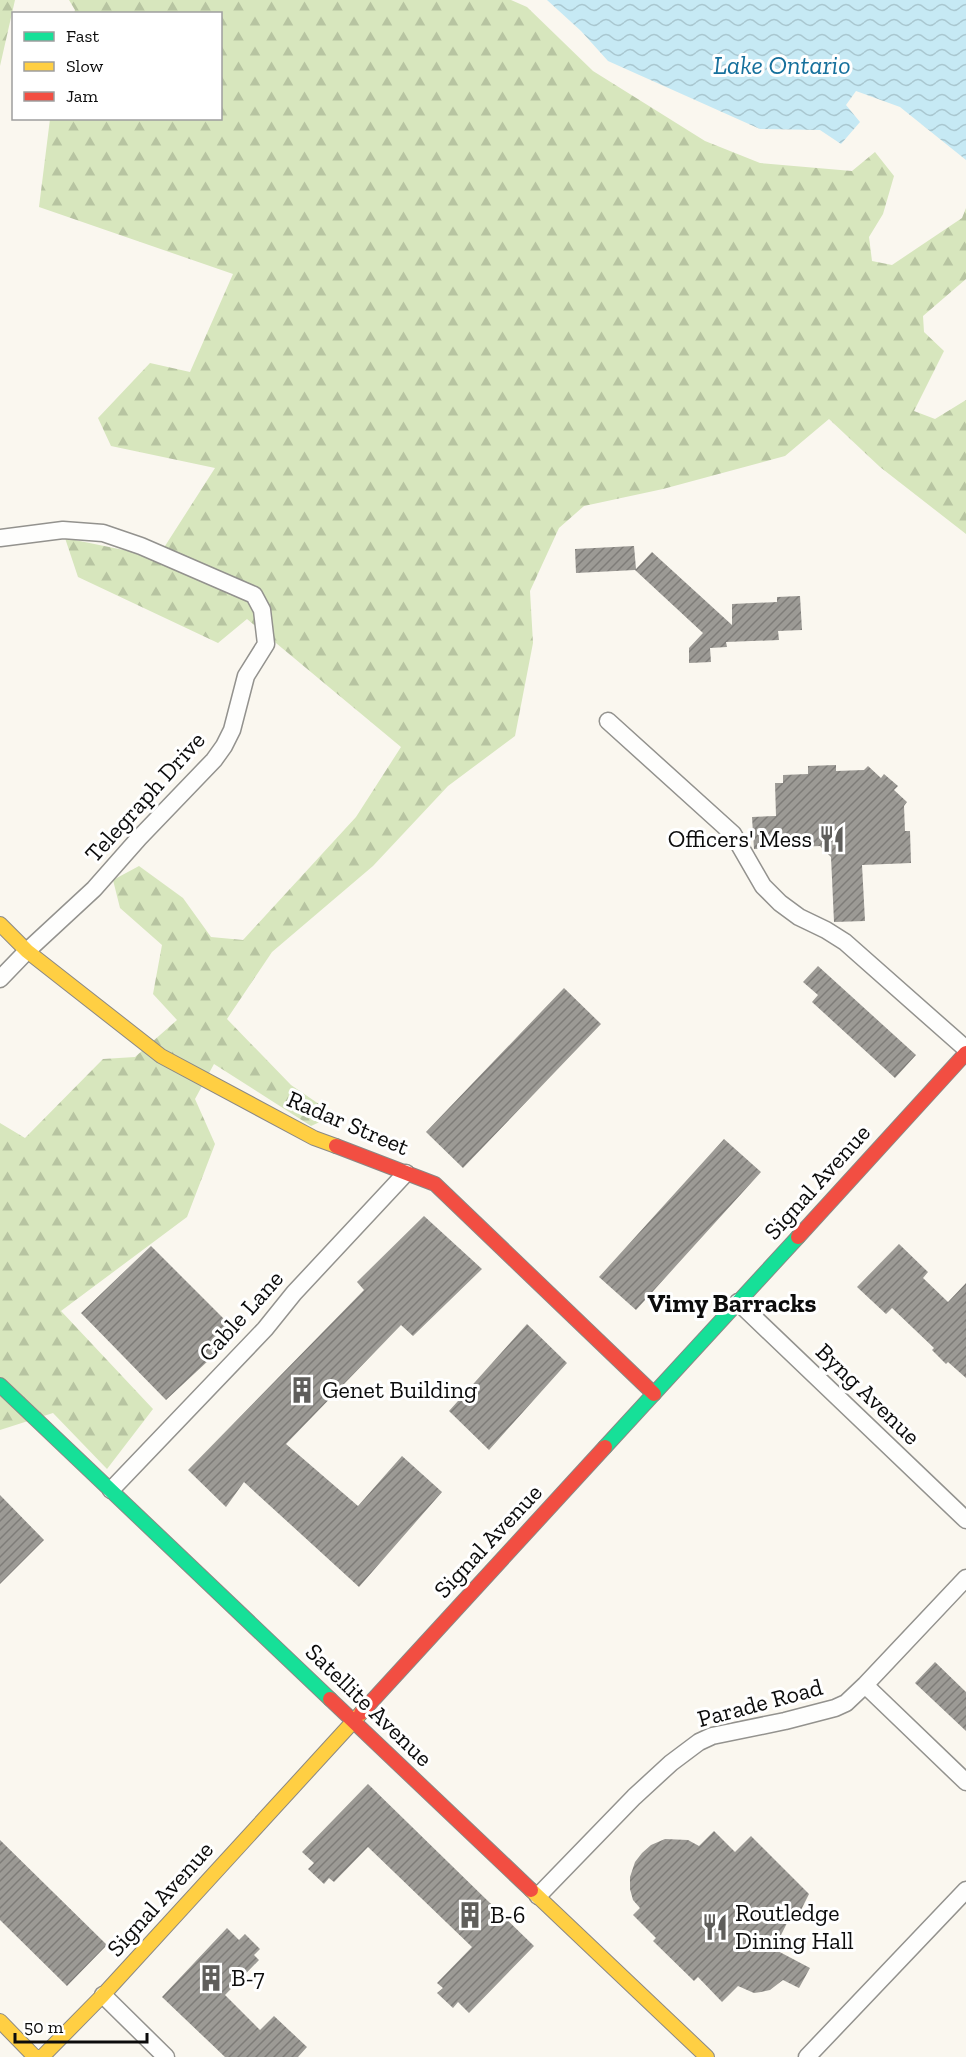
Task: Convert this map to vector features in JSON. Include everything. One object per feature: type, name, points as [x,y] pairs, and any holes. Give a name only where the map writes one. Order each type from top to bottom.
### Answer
[{"type":"street","name":"Telegraph Drive","points":[[0,538],[63,530],[103,533],[141,546],[254,595],[262,610],[266,644],[246,676],[232,730],[214,760],[94,889],[0,979]]},
{"type":"street","points":[[608,721],[733,834],[763,886],[780,903],[799,917],[845,942],[966,1051]]},
{"type":"street","name":"Radar Street","points":[[0,924],[27,951],[161,1056],[314,1138],[435,1184],[654,1394]]},
{"type":"street","name":"Signal Avenue","points":[[42,2057],[103,1995],[966,1051]]},
{"type":"street","name":"Cable Lane","points":[[111,1490],[266,1329],[294,1293],[406,1173]]},
{"type":"street","name":"Byng Avenue","points":[[738,1302],[966,1520]]},
{"type":"street","name":"Satellite Avenue","points":[[0,1385],[707,2057]]},
{"type":"street","name":"Parade Road","points":[[538,1896],[634,1797],[699,1742],[712,1736],[835,1708],[846,1703],[966,1578]]},
{"type":"street","points":[[865,1685],[966,1782]]},
{"type":"street","points":[[807,2057],[966,1890]]},
{"type":"street","points":[[103,1995],[166,2057]]},
{"type":"street","points":[[0,2021],[35,2057]]},
{"type":"green space","points":[[0,0],[15,0],[12,12],[0,66]]},
{"type":"green space","points":[[69,0],[511,0],[527,7],[593,71],[705,141],[760,163],[852,171],[875,152],[894,176],[883,214],[869,237],[872,261],[892,265],[962,218],[966,208],[966,279],[923,316],[924,332],[944,351],[914,411],[935,419],[966,400],[966,534],[880,467],[829,419],[785,456],[663,489],[584,506],[559,528],[530,591],[533,643],[515,736],[448,786],[373,866],[272,952],[227,1019],[291,1085],[335,1115],[311,1126],[214,1064],[195,1099],[215,1144],[187,1217],[61,1311],[153,1409],[107,1469],[53,1413],[0,1430],[0,1123],[25,1138],[103,1059],[135,1057],[177,1020],[153,994],[162,945],[120,908],[113,880],[139,866],[183,898],[211,937],[243,940],[356,817],[401,747],[247,619],[218,643],[78,577],[65,538],[158,557],[215,468],[111,446],[98,418],[150,363],[190,372],[233,274],[39,207],[50,120],[222,120],[222,12],[74,12]]},
{"type":"water","name":"Lake Ontario","points":[[547,0],[966,0],[966,160],[900,107],[856,91],[846,105],[860,122],[841,144],[820,130],[760,129],[608,61],[581,31]]},
{"type":"building","points":[[634,546],[636,569],[652,552],[732,625],[732,604],[777,602],[777,597],[800,596],[802,630],[778,631],[779,640],[726,642],[727,647],[710,648],[711,662],[689,663],[689,648],[703,633],[635,570],[576,573],[575,549]]},
{"type":"building","name":"Officers' Mess","points":[[836,765],[836,771],[864,770],[868,766],[881,778],[884,774],[898,786],[894,790],[907,802],[904,806],[905,831],[910,831],[911,863],[862,865],[865,921],[834,922],[831,857],[820,846],[754,849],[752,817],[776,816],[775,783],[783,783],[783,775],[808,774],[808,766]]},
{"type":"building","points":[[818,966],[916,1055],[895,1078],[812,1002],[818,995],[803,982]]},
{"type":"building","points":[[564,988],[601,1024],[463,1168],[426,1132]]},
{"type":"building","points":[[724,1139],[761,1172],[636,1310],[599,1277]]},
{"type":"building","name":"Genet Building","points":[[424,1216],[482,1269],[413,1336],[401,1325],[286,1444],[358,1506],[402,1456],[442,1492],[359,1587],[244,1482],[226,1507],[188,1470],[364,1290],[357,1282]]},
{"type":"building","points":[[899,1244],[928,1272],[923,1278],[948,1302],[966,1283],[966,1378],[948,1362],[946,1364],[932,1350],[934,1348],[892,1308],[886,1314],[857,1287]]},
{"type":"building","points":[[151,1246],[238,1333],[166,1400],[81,1313]]},
{"type":"building","points":[[527,1324],[567,1363],[489,1450],[449,1411]]},
{"type":"building","points":[[0,1495],[44,1540],[0,1584]]},
{"type":"building","points":[[935,1662],[966,1692],[966,1731],[915,1683]]},
{"type":"building","name":"B-6","points":[[368,1784],[534,1946],[469,2013],[458,2002],[453,2008],[437,1993],[443,1988],[437,1983],[472,1947],[368,1847],[334,1882],[329,1878],[324,1884],[308,1869],[314,1863],[302,1852]]},
{"type":"building","name":"Routledge Dining Hall","points":[[714,1831],[735,1852],[751,1836],[809,1894],[799,1914],[793,1911],[774,1949],[810,1968],[799,1988],[783,1980],[770,1990],[754,1993],[738,1986],[722,2002],[698,1977],[694,1981],[653,1941],[656,1938],[633,1915],[640,1908],[633,1900],[630,1877],[635,1862],[642,1853],[651,1845],[665,1839],[688,1840],[699,1846]]},
{"type":"building","points":[[0,1840],[107,1945],[67,1986],[0,1920]]},
{"type":"building","name":"B-7","points":[[227,1928],[239,1940],[245,1934],[260,1949],[254,1955],[259,1960],[225,1995],[260,2030],[274,2016],[307,2047],[298,2057],[225,2057],[162,1997]]},
{"type":"traffic: fast","points":[[605,1447],[798,1237]]},
{"type":"traffic: fast","points":[[0,1385],[330,1699]]},
{"type":"traffic: slow","points":[[0,924],[27,951],[161,1056],[314,1138],[336,1146]]},
{"type":"traffic: slow","points":[[42,2057],[103,1995],[361,1713]]},
{"type":"traffic: slow","points":[[531,1890],[707,2057]]},
{"type":"traffic: slow","points":[[0,2021],[35,2057]]},
{"type":"traffic: jam","points":[[798,1237],[966,1053]]},
{"type":"traffic: jam","points":[[336,1146],[435,1184],[654,1394]]},
{"type":"traffic: jam","points":[[361,1713],[605,1447]]},
{"type":"traffic: jam","points":[[330,1699],[531,1890]]},
{"type":"place","name":"Officers' Mess","points":[[832,839]]},
{"type":"place","name":"Genet Building","points":[[302,1390]]},
{"type":"place","name":"B-6","points":[[470,1915]]},
{"type":"place","name":"Routledge Dining Hall","points":[[715,1927]]},
{"type":"place","name":"B-7","points":[[211,1978]]},
{"type":"district","name":"Vimy Barracks","points":[[732,1303]]}]
